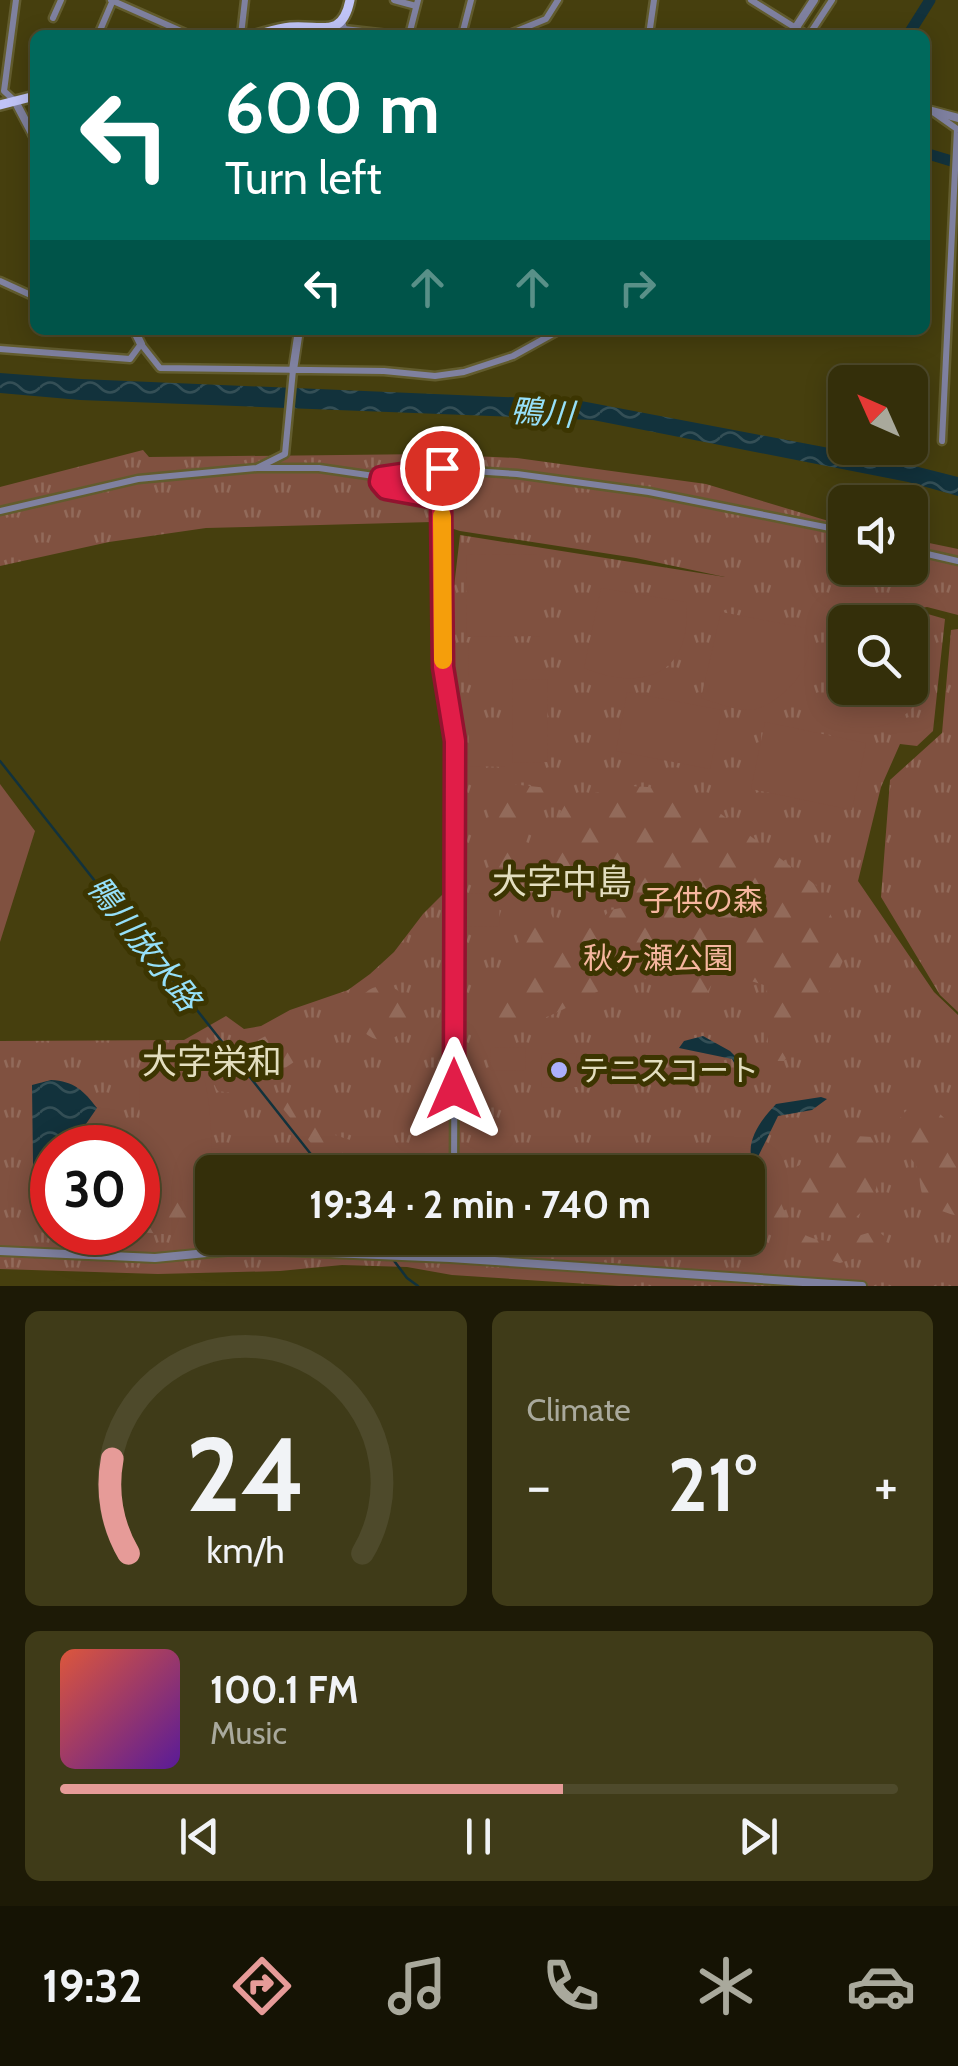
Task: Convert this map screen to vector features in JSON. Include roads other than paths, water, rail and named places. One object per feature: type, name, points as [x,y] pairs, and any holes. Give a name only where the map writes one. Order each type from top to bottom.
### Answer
[{"type":"main road","points":[[279,30],[344,29],[350,0]]},
{"type":"main road","points":[[0,105],[30,97]]},
{"type":"street","points":[[16,0],[4,91],[15,100],[30,129]]},
{"type":"street","points":[[53,18],[61,0]]},
{"type":"street","points":[[100,30],[112,0],[179,30]]},
{"type":"street","points":[[241,30],[244,0]]},
{"type":"street","points":[[394,0],[417,3],[410,30]]},
{"type":"street","points":[[463,30],[471,0]]},
{"type":"street","points":[[526,30],[546,18],[558,0]]},
{"type":"street","points":[[650,30],[654,0]]},
{"type":"street","points":[[751,0],[790,30]]},
{"type":"street","points":[[794,30],[814,0]]},
{"type":"street","points":[[811,30],[832,0]]},
{"type":"street","points":[[930,111],[958,118]]},
{"type":"street","points":[[930,112],[957,129],[942,441]]},
{"type":"street","points":[[0,281],[30,295]]},
{"type":"street","points":[[136,335],[160,368],[384,371],[434,376],[464,372],[525,351],[552,335]]},
{"type":"street","points":[[257,468],[283,457],[298,335]]},
{"type":"street","points":[[0,349],[130,359],[141,344]]},
{"type":"street","points":[[0,511],[138,478],[257,468],[318,468],[381,477],[442,468],[649,492],[828,528]]},
{"type":"street","points":[[381,477],[381,485],[386,489],[436,498],[441,505],[443,667],[452,710],[456,766],[454,1155]]},
{"type":"street","points":[[928,554],[958,561]]},
{"type":"street","points":[[0,1251],[155,1258],[246,1250],[412,1256],[862,1286]]},
{"type":"water","name":"鴨川","points":[[0,373],[576,400],[828,448],[828,465],[911,465],[958,477],[958,496],[928,485],[593,420],[80,400],[0,393]]},
{"type":"water","points":[[703,1036],[730,1051],[744,1065],[742,1078],[732,1059],[679,1048],[684,1041]]},
{"type":"water","points":[[51,1080],[66,1082],[78,1088],[97,1108],[85,1125],[32,1125],[32,1085]]},
{"type":"water","points":[[827,1099],[812,1110],[778,1116],[759,1155],[751,1155],[752,1140],[776,1104]]},
{"type":"waterway","points":[[911,30],[930,0]]},
{"type":"waterway","points":[[104,30],[115,6]]},
{"type":"waterway","points":[[930,155],[958,163]]},
{"type":"waterway","name":"鴨川放水路","points":[[0,761],[312,1155]]},
{"type":"waterway","name":"鴨川放水路","points":[[392,1258],[418,1286]]},
{"type":"place","name":"テニスコート","points":[[559,1070]]},
{"type":"district","name":"大字中島","points":[[562,881]]},
{"type":"district","name":"大字栄和","points":[[212,1061]]},
{"type":"park label","name":"子供の森","points":[[703,900]]},
{"type":"park label","name":"秋ヶ瀬公園","points":[[658,958]]}]
